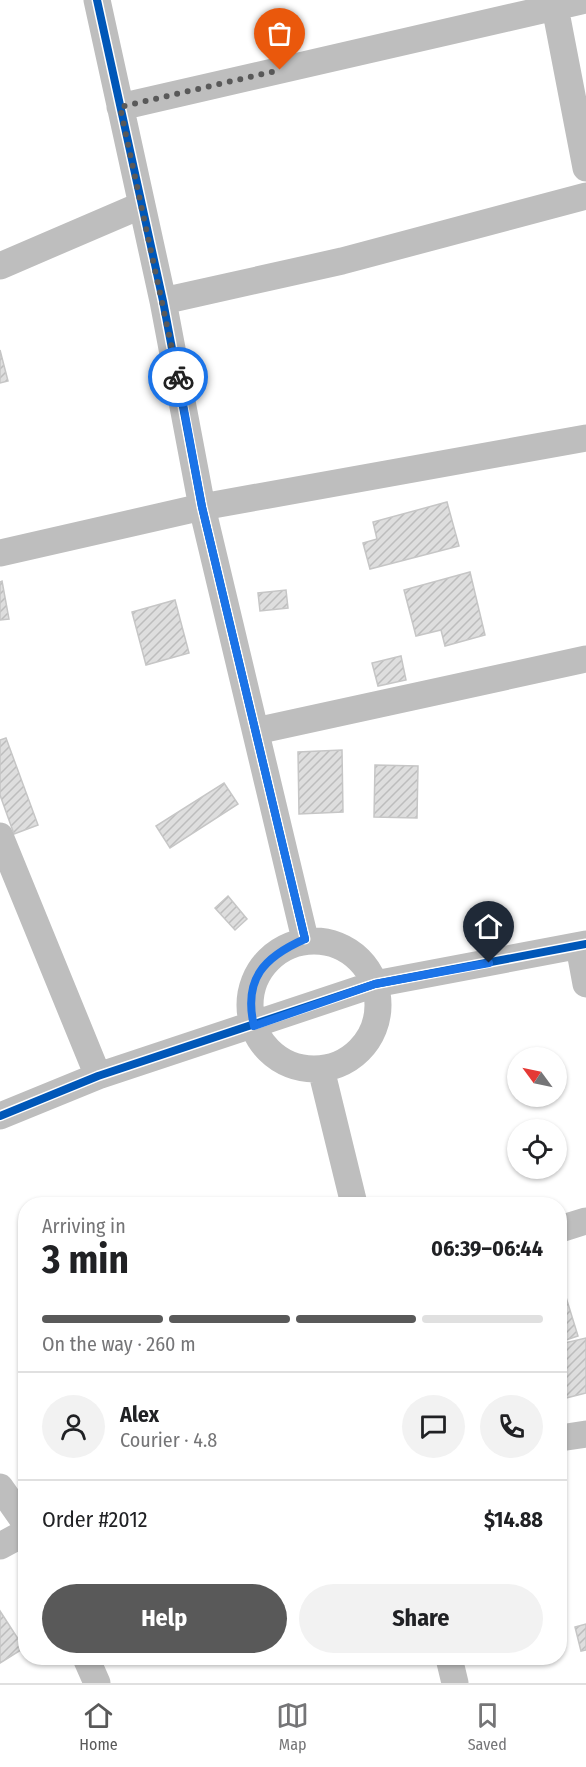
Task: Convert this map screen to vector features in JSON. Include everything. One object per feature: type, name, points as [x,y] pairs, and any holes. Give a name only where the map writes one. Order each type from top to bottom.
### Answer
[{"type":"street","points":[[97,0],[164,301],[202,507],[305,939]]},
{"type":"street","points":[[120,107],[586,0]]},
{"type":"street","points":[[555,7],[586,168]]},
{"type":"street","points":[[164,301],[342,261],[586,196]]},
{"type":"street","points":[[3,259],[142,205]]},
{"type":"street","points":[[0,553],[202,507],[586,438]]},
{"type":"street","points":[[256,730],[586,659]]},
{"type":"street","points":[[0,836],[98,1076]]},
{"type":"street","points":[[305,939],[336,944],[349,950],[369,971],[375,984],[378,1012],[368,1040],[348,1059],[321,1069],[299,1067],[279,1059],[259,1039],[254,1026],[251,997],[260,970],[281,950],[305,939]]},
{"type":"street","points":[[0,1116],[98,1076],[375,984],[583,945],[586,984]]},
{"type":"street","points":[[321,1069],[352,1197]]},
{"type":"street","points":[[567,1227],[586,1221]]},
{"type":"street","points":[[567,1437],[586,1434]]},
{"type":"street","points":[[0,1487],[18,1513]]},
{"type":"street","points":[[0,1546],[18,1537]]},
{"type":"street","points":[[89,1665],[97,1683]]},
{"type":"street","points":[[451,1665],[455,1683]]},
{"type":"building","points":[[0,350],[8,381],[0,383]]},
{"type":"building","points":[[447,502],[459,546],[370,569],[363,543],[377,539],[373,522]]},
{"type":"building","points":[[470,572],[485,635],[445,646],[441,630],[416,636],[404,590]]},
{"type":"building","points":[[2,581],[9,619],[0,620],[0,582]]},
{"type":"building","points":[[286,590],[288,608],[260,611],[258,593]]},
{"type":"building","points":[[175,600],[189,653],[146,665],[132,612]]},
{"type":"building","points":[[401,656],[406,680],[378,686],[372,663]]},
{"type":"building","points":[[6,738],[38,825],[14,834],[0,795],[0,740]]},
{"type":"building","points":[[342,750],[343,812],[299,814],[298,752]]},
{"type":"building","points":[[375,765],[418,766],[417,818],[374,817]]},
{"type":"building","points":[[224,783],[238,804],[170,848],[156,826]]},
{"type":"building","points":[[228,896],[247,919],[235,930],[215,908]]},
{"type":"building","points":[[567,1300],[578,1336],[567,1340]]},
{"type":"building","points":[[586,1338],[586,1393],[567,1398],[567,1342]]},
{"type":"building","points":[[0,1611],[18,1639],[18,1652],[0,1663]]},
{"type":"building","points":[[586,1624],[586,1650],[581,1651],[575,1627]]},
{"type":"cycle path","points":[[97,0],[163,301],[202,507],[305,939]]},
{"type":"cycle path","points":[[0,1116],[98,1076],[375,984],[586,944]]},
{"type":"way so far","points":[[178,377],[164,301],[120,107],[280,70]]},
{"type":"route","points":[[178,377],[202,507],[305,939],[281,950],[260,970],[251,997],[250,1012],[254,1026],[375,984],[489,963]]}]
